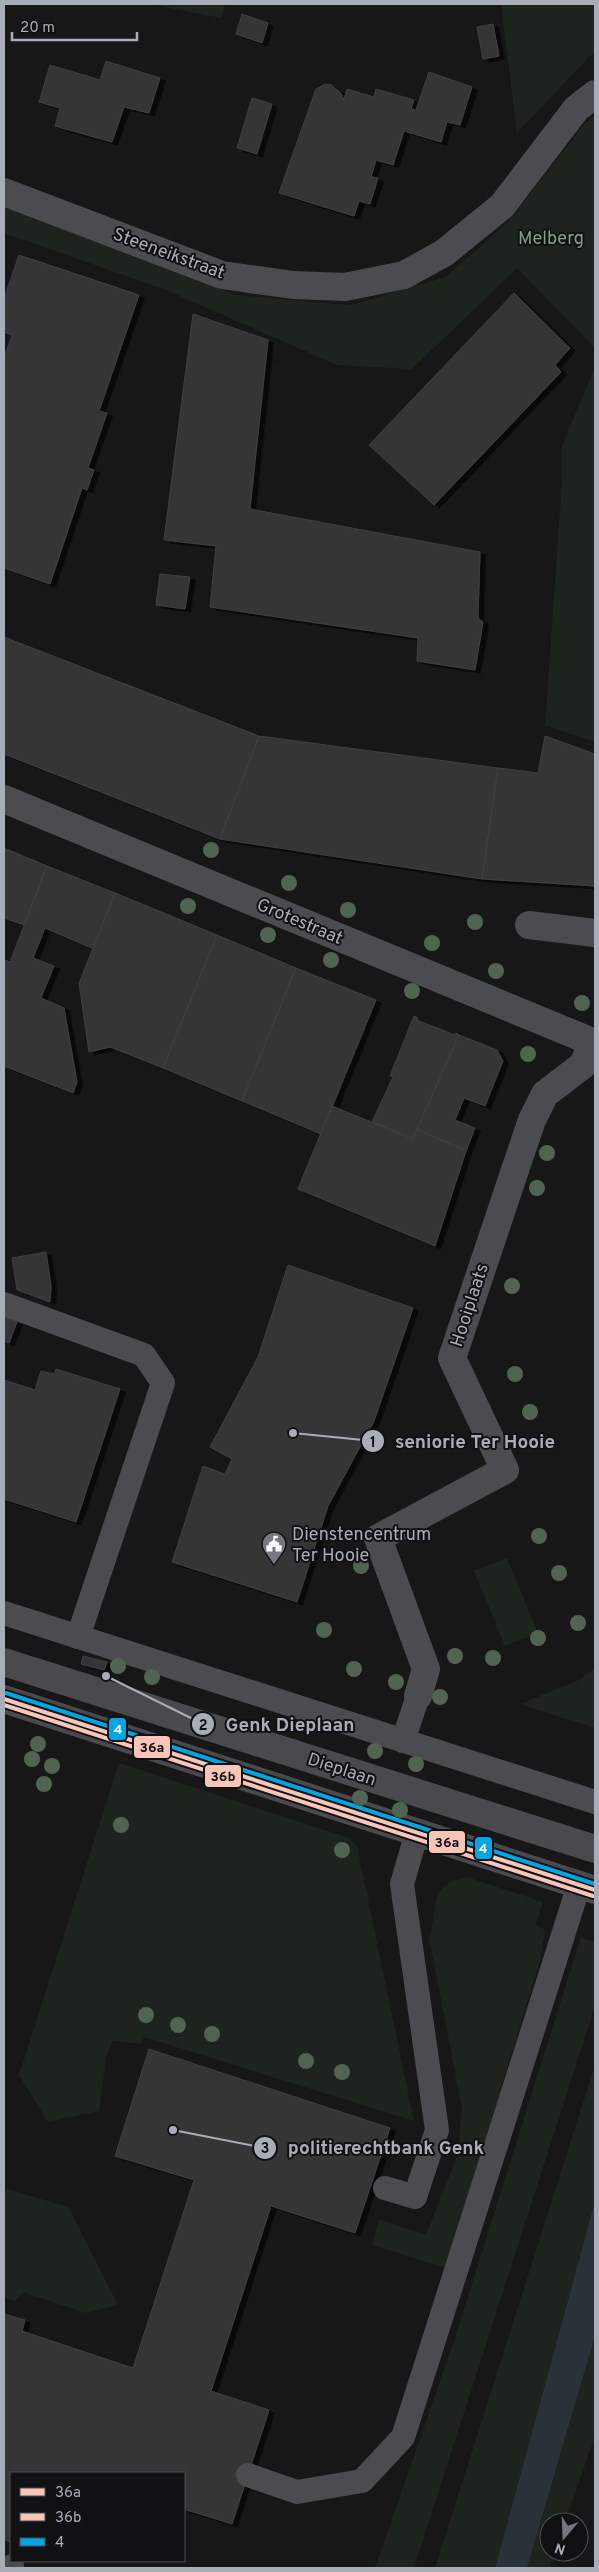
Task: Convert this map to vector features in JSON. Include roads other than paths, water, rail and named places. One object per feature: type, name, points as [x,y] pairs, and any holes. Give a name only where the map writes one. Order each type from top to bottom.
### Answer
[{"type":"main road","name":"Dieplaan","points":[[4,1662],[595,1849]]},
{"type":"main road","name":"Dieplaan","points":[[4,1699],[587,1887]]},
{"type":"street","name":"Steeneikstraat","points":[[4,192],[222,275],[293,285],[345,287],[404,275],[444,253],[502,206],[576,109],[595,94]]},
{"type":"street","name":"Grotestraat","points":[[4,799],[594,1042]]},
{"type":"street","points":[[529,926],[595,933]]},
{"type":"street","name":"Hooiplaats","points":[[418,1696],[426,1669],[378,1538],[505,1470],[452,1358],[532,1120],[545,1094],[583,1066],[594,1042]]},
{"type":"lane","points":[[4,1304],[144,1355],[163,1383],[78,1637]]},
{"type":"lane","points":[[4,1613],[595,1802]]},
{"type":"lane","name":"Hooiplaats","points":[[403,1741],[418,1696]]},
{"type":"lane","points":[[385,2188],[415,2197],[437,2130],[402,1884],[417,1832]]},
{"type":"lane","points":[[248,2475],[297,2492],[362,2481],[403,2437],[587,1887]]},
{"type":"place","name":"seniorie Ter Hooie","points":[[293,1433]]},
{"type":"place","name":"Dienstencentrum Ter Hooie","points":[[274,1565]]},
{"type":"place","name":"Genk Dieplaan","points":[[106,1676]]},
{"type":"place","name":"politierechtbank Genk","points":[[173,2130]]},
{"type":"park label","name":"Melberg","points":[[551,238]]}]
